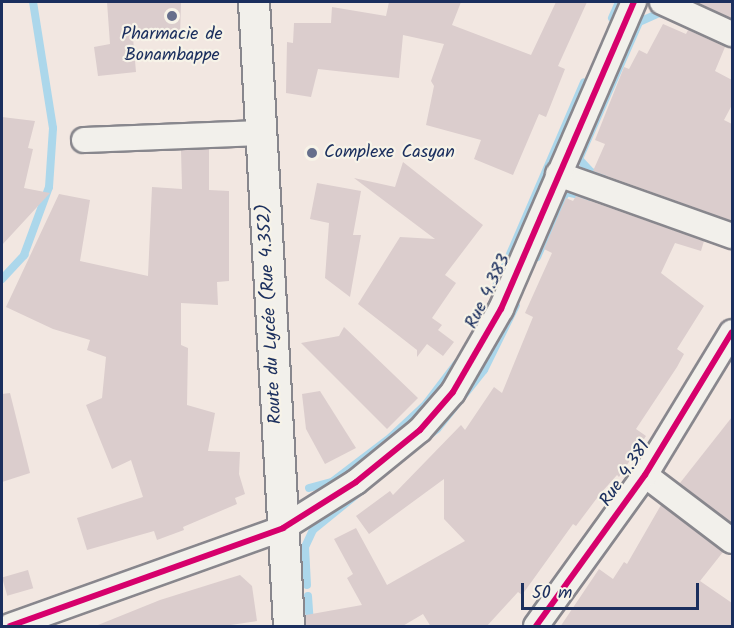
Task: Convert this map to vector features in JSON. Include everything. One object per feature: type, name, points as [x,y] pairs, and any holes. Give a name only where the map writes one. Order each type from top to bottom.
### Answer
[{"type":"main road","name":"Route du Lycée (Rue 4.352)","points":[[254,2],[289,627]]},
{"type":"street","name":"Rue 4.383","points":[[10,627],[283,528],[356,482],[420,430],[453,392],[501,309],[634,2]]},
{"type":"street","points":[[662,2],[732,34]]},
{"type":"street","points":[[84,140],[261,133]]},
{"type":"street","points":[[558,174],[732,236]]},
{"type":"street","name":"Rue 4.381","points":[[536,627],[645,475],[732,332]]},
{"type":"street","points":[[645,475],[732,541]]},
{"type":"building","points":[[107,2],[181,2],[180,38],[133,38],[136,72],[98,76],[94,47],[110,44]]},
{"type":"building","points":[[389,2],[461,2],[452,25],[531,55],[556,2],[587,2],[558,66],[565,69],[546,117],[539,114],[513,175],[474,159],[481,140],[426,125],[434,86],[431,81],[444,44],[403,35],[399,78],[318,69],[311,97],[286,93],[287,42],[293,43],[294,23],[331,23],[332,7],[386,16]]},
{"type":"building","points":[[732,2],[732,19],[699,3]]},
{"type":"building","points":[[663,24],[686,34],[688,30],[725,47],[715,71],[732,80],[732,105],[724,120],[732,124],[732,221],[593,171],[605,144],[595,140],[624,67],[629,69],[639,50],[647,54]]},
{"type":"building","points":[[2,117],[35,121],[28,148],[33,149],[24,188],[50,193],[2,245]]},
{"type":"building","points":[[209,149],[209,190],[229,191],[229,281],[217,282],[218,305],[181,303],[181,345],[188,348],[187,405],[215,413],[208,451],[240,452],[239,474],[245,494],[235,498],[237,504],[183,527],[184,530],[157,540],[154,531],[87,550],[77,518],[143,497],[131,460],[112,469],[86,405],[102,398],[106,357],[87,350],[90,340],[53,329],[6,307],[59,194],[90,200],[80,261],[148,276],[152,187],[182,189],[181,150]]},
{"type":"building","points":[[403,162],[483,225],[445,275],[456,283],[432,318],[442,325],[438,330],[454,342],[443,356],[427,344],[417,357],[417,350],[358,304],[400,237],[435,239],[354,178],[395,187]]},
{"type":"building","points":[[317,183],[361,191],[353,235],[361,235],[350,297],[325,278],[329,223],[310,219]]},
{"type":"building","points":[[576,196],[704,241],[701,251],[675,243],[661,273],[704,306],[677,349],[684,354],[677,367],[636,429],[646,436],[619,477],[617,475],[600,494],[576,526],[573,524],[522,595],[518,592],[486,627],[431,627],[423,614],[401,627],[306,627],[306,615],[362,605],[347,578],[353,574],[334,539],[356,528],[387,585],[465,541],[444,519],[444,479],[369,534],[356,516],[390,491],[393,495],[461,425],[465,430],[494,387],[502,393],[533,317],[525,313],[552,253],[544,249],[566,198],[573,201]]},
{"type":"building","points":[[344,327],[418,398],[387,429],[301,343],[339,336]]},
{"type":"building","points":[[320,391],[356,448],[325,464],[306,429],[302,394]]},
{"type":"building","points":[[10,393],[30,473],[2,482],[2,394]]},
{"type":"building","points":[[732,417],[732,524],[680,483]]},
{"type":"building","points":[[661,505],[723,552],[700,581],[732,603],[732,627],[560,627],[599,569],[613,579],[624,562],[627,564]]},
{"type":"building","points":[[28,570],[33,588],[7,596],[2,577]]},
{"type":"building","points":[[240,575],[252,586],[257,621],[217,627],[93,627],[160,600]]},
{"type":"waterway","points":[[2,279],[24,255],[49,187],[53,128],[33,2]]},
{"type":"waterway","points":[[612,18],[619,2]]},
{"type":"waterway","points":[[603,178],[591,172],[579,159],[639,22],[659,13],[666,15]]},
{"type":"waterway","points":[[495,289],[584,82]]},
{"type":"waterway","points":[[537,257],[566,192],[588,197]]},
{"type":"waterway","points":[[307,585],[305,547],[313,530],[437,429],[484,370],[516,305]]},
{"type":"waterway","points":[[309,488],[332,482],[391,437],[426,404],[457,363]]},
{"type":"waterway","points":[[308,596],[310,625]]},
{"type":"cycle path","points":[[10,626],[283,528],[356,482],[420,430],[453,392],[501,309],[634,2]]},
{"type":"cycle path","points":[[536,626],[645,475],[732,332]]},
{"type":"place","name":"Pharmacie de Bonambappe","points":[[172,16]]},
{"type":"place","name":"Complexe Casyan","points":[[312,153]]}]
